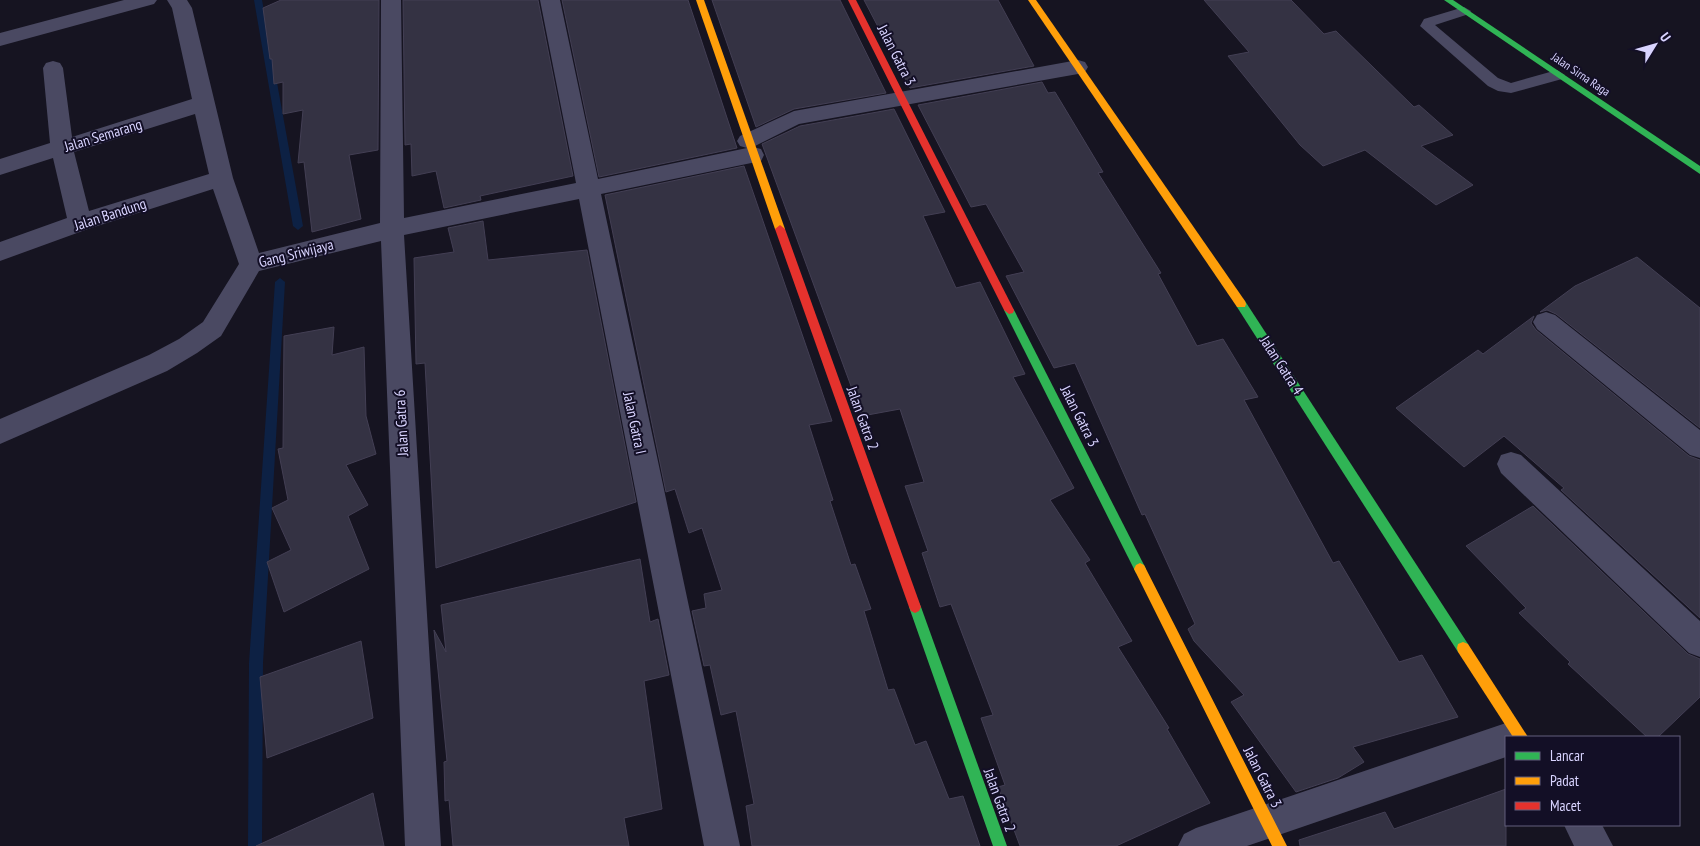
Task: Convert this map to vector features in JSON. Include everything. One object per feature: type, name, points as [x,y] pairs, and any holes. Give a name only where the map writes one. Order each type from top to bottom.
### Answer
[{"type":"street","points":[[0,40],[147,0]]},
{"type":"street","points":[[177,0],[182,8],[206,103],[221,178],[252,264]]},
{"type":"street","name":"Jalan Gatra 6","points":[[391,0],[392,229],[422,846]]},
{"type":"street","name":"Jalan Gatra I","points":[[550,0],[722,846]]},
{"type":"street","name":"Jalan Gatra 2","points":[[700,0],[1000,846]]},
{"type":"street","name":"Jalan Gatra 3","points":[[852,0],[1274,834]]},
{"type":"street","name":"Jalan Gatra 4","points":[[1032,0],[1257,326],[1515,736]]},
{"type":"street","name":"Jalan Sirna Raga","points":[[1448,0],[1700,171]]},
{"type":"street","name":"Gang Sriwijaya","points":[[0,432],[158,363],[188,346],[212,329],[252,264],[392,229],[587,189],[751,148],[794,118],[903,100],[1078,67]]},
{"type":"street","points":[[52,68],[62,148],[80,223]]},
{"type":"street","name":"Jalan Semarang","points":[[0,167],[206,103]]},
{"type":"street","name":"Jalan Bandung","points":[[0,252],[80,223],[221,178]]},
{"type":"street","points":[[1546,322],[1700,446]]},
{"type":"street","points":[[1511,464],[1700,642]]},
{"type":"street","points":[[1196,846],[1274,834],[1505,742]]},
{"type":"street","points":[[1582,826],[1595,846]]},
{"type":"lane","points":[[1464,11],[1429,22],[1427,26],[1493,82],[1511,88],[1557,75]]},
{"type":"building","points":[[281,0],[379,0],[378,150],[349,155],[361,219],[312,232],[304,162],[298,163],[303,110],[283,114],[283,82],[274,84],[272,59],[270,59],[263,8]]},
{"type":"building","points":[[403,0],[538,0],[573,176],[480,196],[481,200],[444,208],[436,171],[412,176],[411,144],[405,145]]},
{"type":"building","points":[[562,0],[688,0],[737,148],[599,177]]},
{"type":"building","points":[[712,0],[840,0],[886,93],[794,109],[756,127]]},
{"type":"building","points":[[864,0],[998,0],[1034,66],[910,88]]},
{"type":"building","points":[[1204,0],[1291,0],[1324,34],[1336,31],[1414,107],[1419,105],[1453,135],[1421,146],[1473,185],[1436,205],[1365,150],[1323,166],[1300,145],[1228,56],[1249,52]]},
{"type":"building","points":[[1042,82],[1048,93],[1055,92],[1103,172],[1098,173],[1161,273],[1158,274],[1197,346],[1223,339],[1258,397],[1244,400],[1333,563],[1339,561],[1399,662],[1422,655],[1458,717],[1353,747],[1364,762],[1338,778],[1296,792],[1231,702],[1244,695],[1194,641],[1188,629],[1195,624],[1145,514],[1142,515],[1075,363],[1054,368],[1006,276],[1024,272],[986,204],[971,207],[918,105]]},
{"type":"building","points":[[894,109],[945,212],[923,216],[956,288],[980,282],[1025,374],[1013,377],[1074,488],[1050,500],[1090,560],[1085,563],[1132,641],[1118,647],[1169,728],[1167,729],[1210,803],[1116,846],[1020,846],[998,787],[1005,785],[981,718],[993,715],[951,604],[940,607],[922,553],[928,551],[905,486],[924,482],[900,409],[862,416],[762,144],[800,126]]},
{"type":"building","points":[[744,166],[832,421],[809,425],[833,500],[830,501],[851,565],[855,564],[871,609],[864,611],[888,690],[894,689],[915,745],[926,741],[949,799],[963,796],[980,846],[752,846],[746,806],[754,804],[736,711],[721,715],[710,665],[704,666],[692,611],[706,608],[704,594],[722,590],[702,528],[689,533],[675,489],[666,492],[605,195]]},
{"type":"building","points":[[483,221],[488,260],[587,250],[636,502],[436,568],[425,363],[416,364],[414,258],[454,252],[448,228]]},
{"type":"building","points":[[1637,257],[1700,308],[1700,428],[1556,314],[1547,310],[1540,312],[1575,286]]},
{"type":"building","points":[[1534,316],[1531,323],[1536,330],[1689,456],[1700,460],[1700,618],[1561,490],[1564,488],[1504,436],[1464,467],[1396,408],[1478,350],[1483,354]]},
{"type":"building","points":[[334,327],[332,355],[364,347],[366,416],[376,454],[346,465],[368,505],[348,516],[369,569],[284,612],[267,562],[291,550],[272,508],[288,500],[278,449],[283,448],[284,336]]},
{"type":"building","points":[[1533,506],[1688,654],[1700,659],[1700,697],[1659,736],[1646,736],[1568,664],[1570,662],[1519,613],[1526,608],[1466,546]]},
{"type":"building","points":[[640,559],[650,622],[658,619],[669,675],[644,681],[662,809],[624,818],[629,846],[453,846],[449,800],[445,801],[444,762],[447,761],[434,630],[446,652],[441,605]]},
{"type":"building","points":[[361,641],[373,718],[267,758],[260,677]]},
{"type":"building","points":[[1505,789],[1506,846],[1300,846],[1299,840],[1385,812],[1394,829]]},
{"type":"building","points":[[373,793],[384,846],[256,846]]},
{"type":"waterway","points":[[258,0],[298,226]]},
{"type":"waterway","points":[[255,846],[256,663],[280,282]]},
{"type":"traffic: fast","points":[[1448,0],[1700,171]]},
{"type":"traffic: fast","points":[[1241,304],[1463,648]]},
{"type":"traffic: fast","points":[[1009,310],[1140,569]]},
{"type":"traffic: fast","points":[[915,607],[1000,846]]},
{"type":"traffic: slow","points":[[700,0],[780,229]]},
{"type":"traffic: slow","points":[[1032,0],[1241,304]]},
{"type":"traffic: slow","points":[[1140,569],[1280,846]]},
{"type":"traffic: slow","points":[[1463,648],[1520,736]]},
{"type":"traffic: jam","points":[[852,0],[1009,310]]},
{"type":"traffic: jam","points":[[780,229],[915,607]]}]
